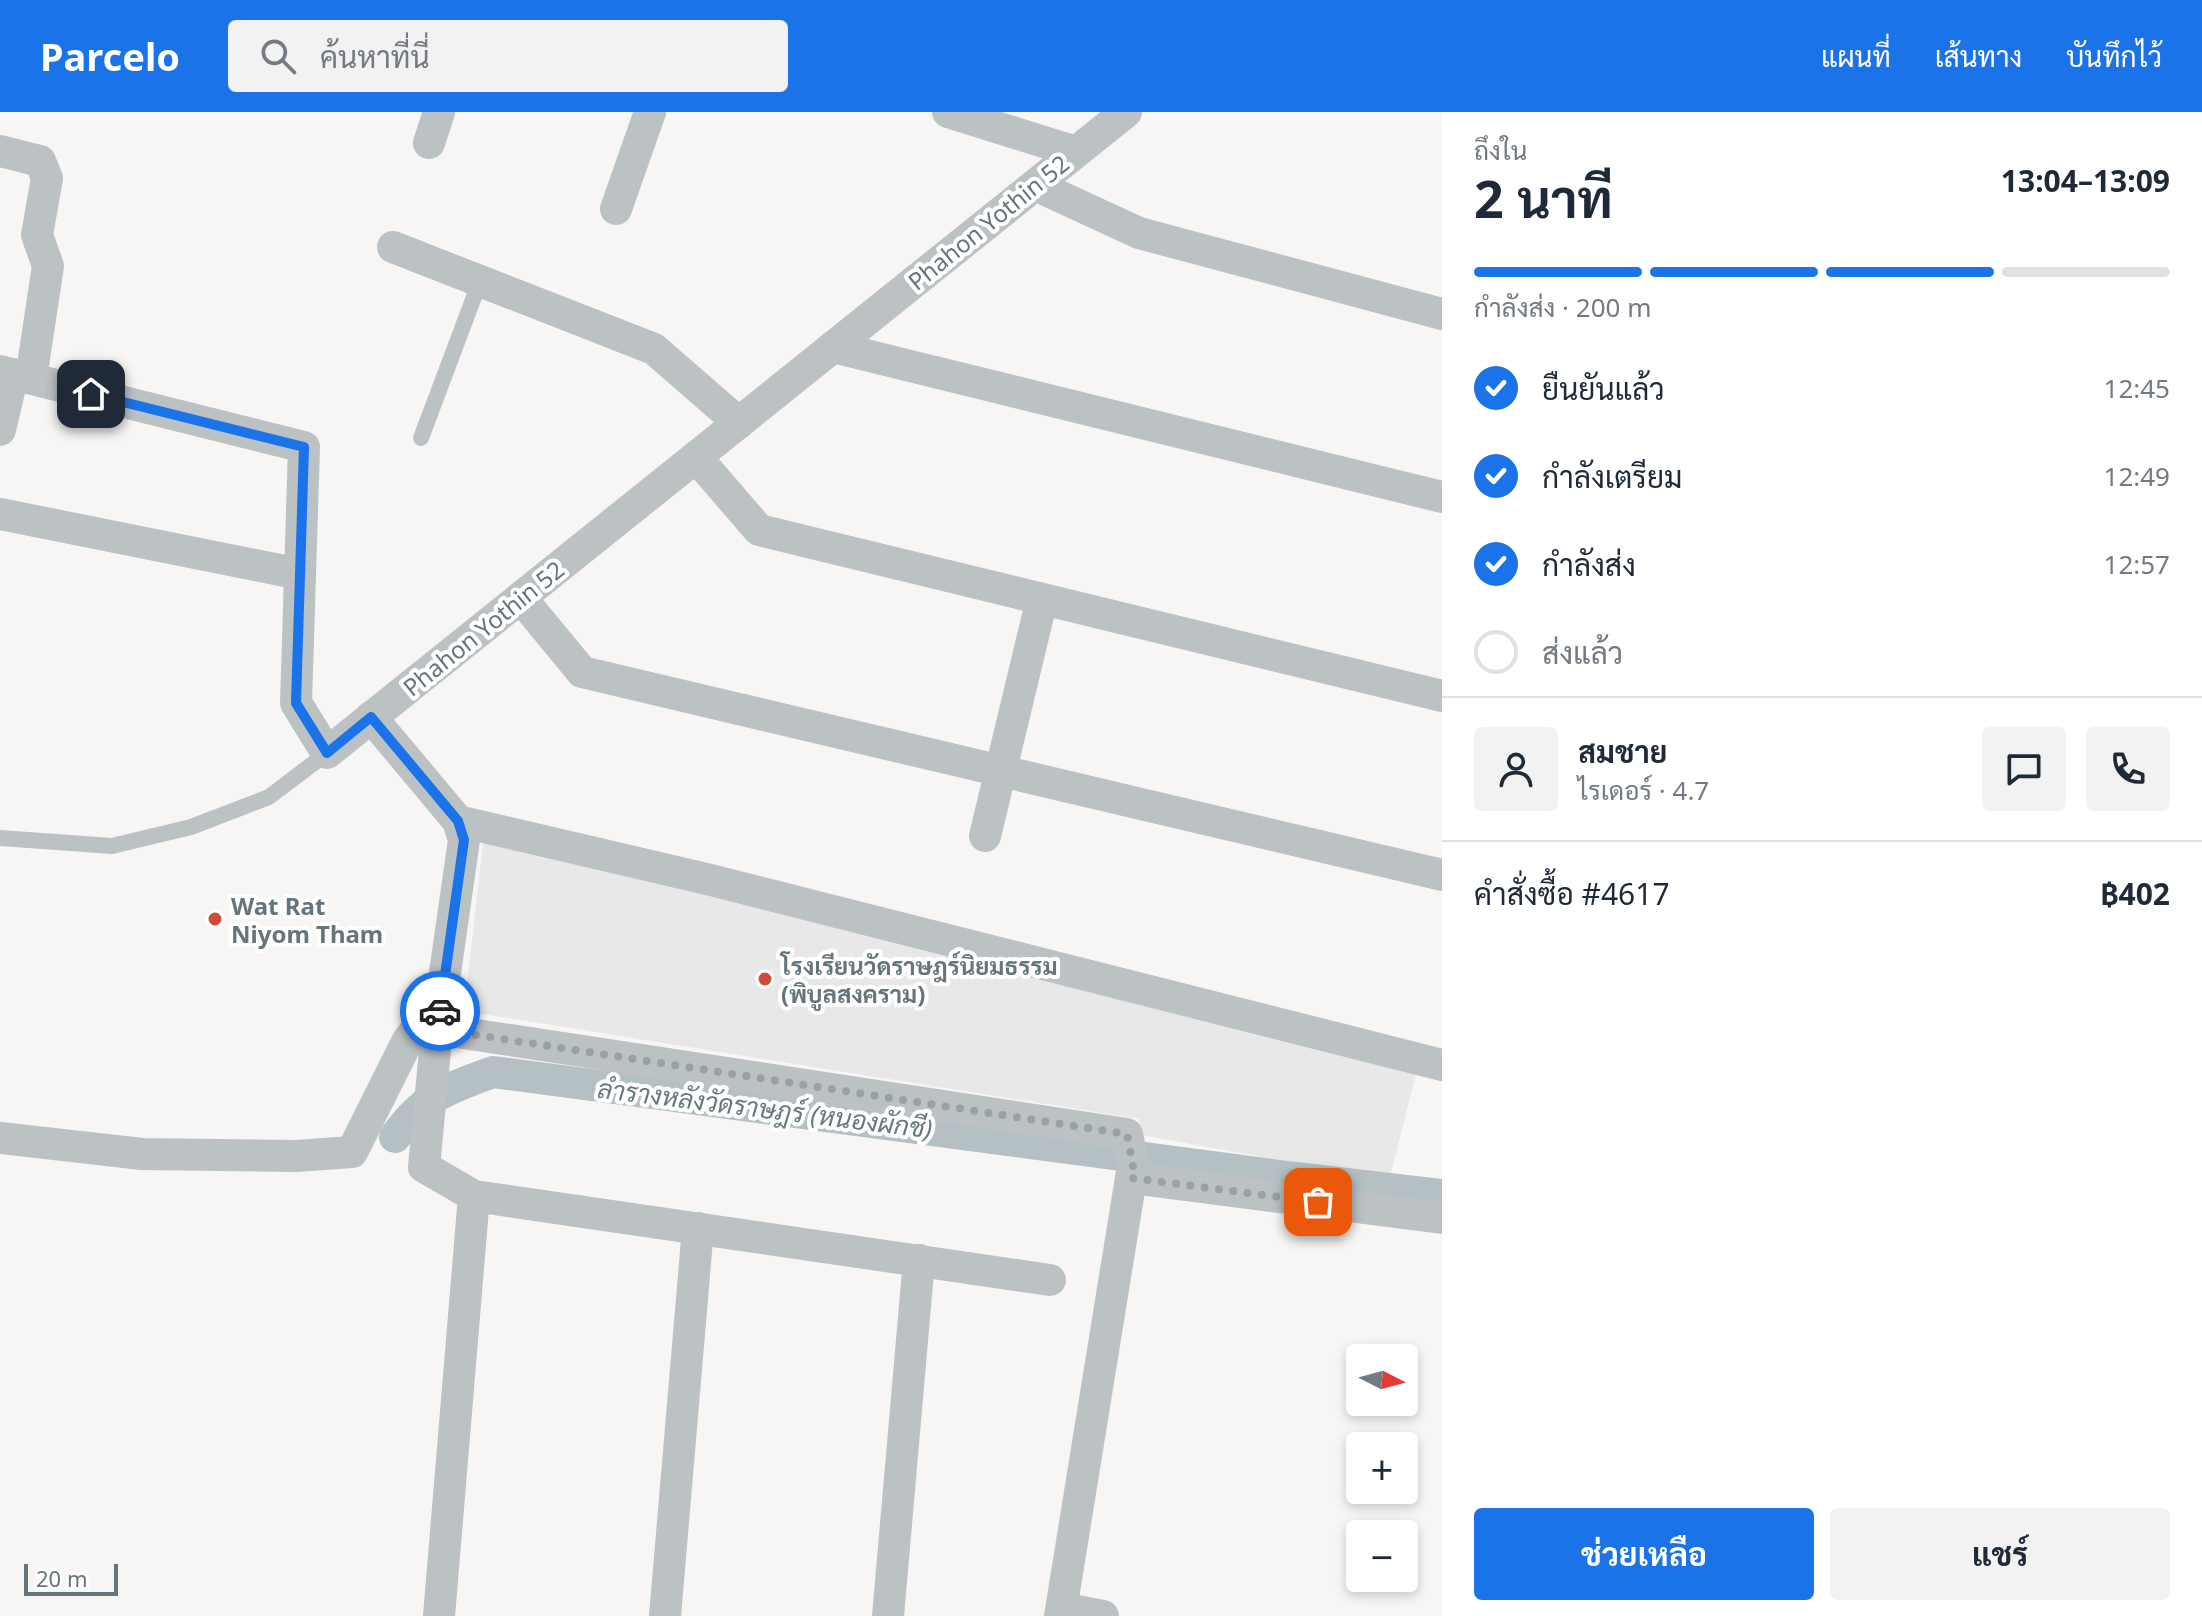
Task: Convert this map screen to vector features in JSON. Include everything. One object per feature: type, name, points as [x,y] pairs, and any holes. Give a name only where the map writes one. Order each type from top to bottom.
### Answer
[{"type":"street","points":[[429,143],[439,112]]},
{"type":"street","points":[[616,209],[650,112]]},
{"type":"street","points":[[948,112],[1076,152]]},
{"type":"street","name":"Phahon Yothin 52","points":[[327,753],[1126,112]]},
{"type":"street","points":[[0,151],[40,161],[47,178],[37,235],[48,266],[0,430]]},
{"type":"street","points":[[1035,185],[1139,233],[1442,314]]},
{"type":"street","points":[[393,247],[654,349],[739,423]]},
{"type":"street","points":[[833,347],[1442,497]]},
{"type":"street","points":[[14,374],[304,447],[296,703],[327,753]]},
{"type":"street","points":[[696,457],[759,530],[1442,696]]},
{"type":"street","points":[[0,514],[300,574]]},
{"type":"street","points":[[521,598],[582,672],[1442,875]]},
{"type":"street","points":[[985,836],[1042,599]]},
{"type":"street","points":[[371,717],[458,821],[464,840],[437,1037],[424,1167],[474,1196],[1050,1280]]},
{"type":"street","points":[[458,821],[727,884],[1442,1065]]},
{"type":"street","points":[[0,1138],[142,1154],[296,1156],[352,1152],[408,1040],[417,1029],[437,1037],[1130,1159],[1442,1218]]},
{"type":"street","points":[[1103,1616],[1061,1612],[1130,1159]]},
{"type":"street","points":[[439,1616],[474,1196]]},
{"type":"street","points":[[665,1616],[698,1228]]},
{"type":"street","points":[[888,1616],[919,1260]]},
{"type":"lane","points":[[421,438],[480,281]]},
{"type":"lane","points":[[0,838],[112,846],[191,827],[269,797],[327,753]]},
{"type":"shaded area","name":"โรงเรียนวัดราษฎร์นิยมธรรม (พิบูลสงคราม)","points":[[484,835],[1417,1070],[1389,1180],[1141,1135],[1139,1119],[464,1011]]},
{"type":"waterway","name":"ลำรางหลังวัดราษฎร์ (หนองผักชี)","points":[[395,1137],[427,1103],[493,1072],[1442,1195]]},
{"type":"way so far","points":[[440,1011],[437,1029],[1127,1134],[1133,1165],[1131,1178],[1318,1202]]},
{"type":"place","name":"Wat Rat Niyom Tham","points":[[215,919]]},
{"type":"place","name":"โรงเรียนวัดราษฎร์นิยมธรรม (พิบูลสงคราม)","points":[[765,979]]},
{"type":"route","points":[[91,394],[304,447],[296,703],[327,753],[371,717],[458,821],[464,840],[440,1011]]}]
